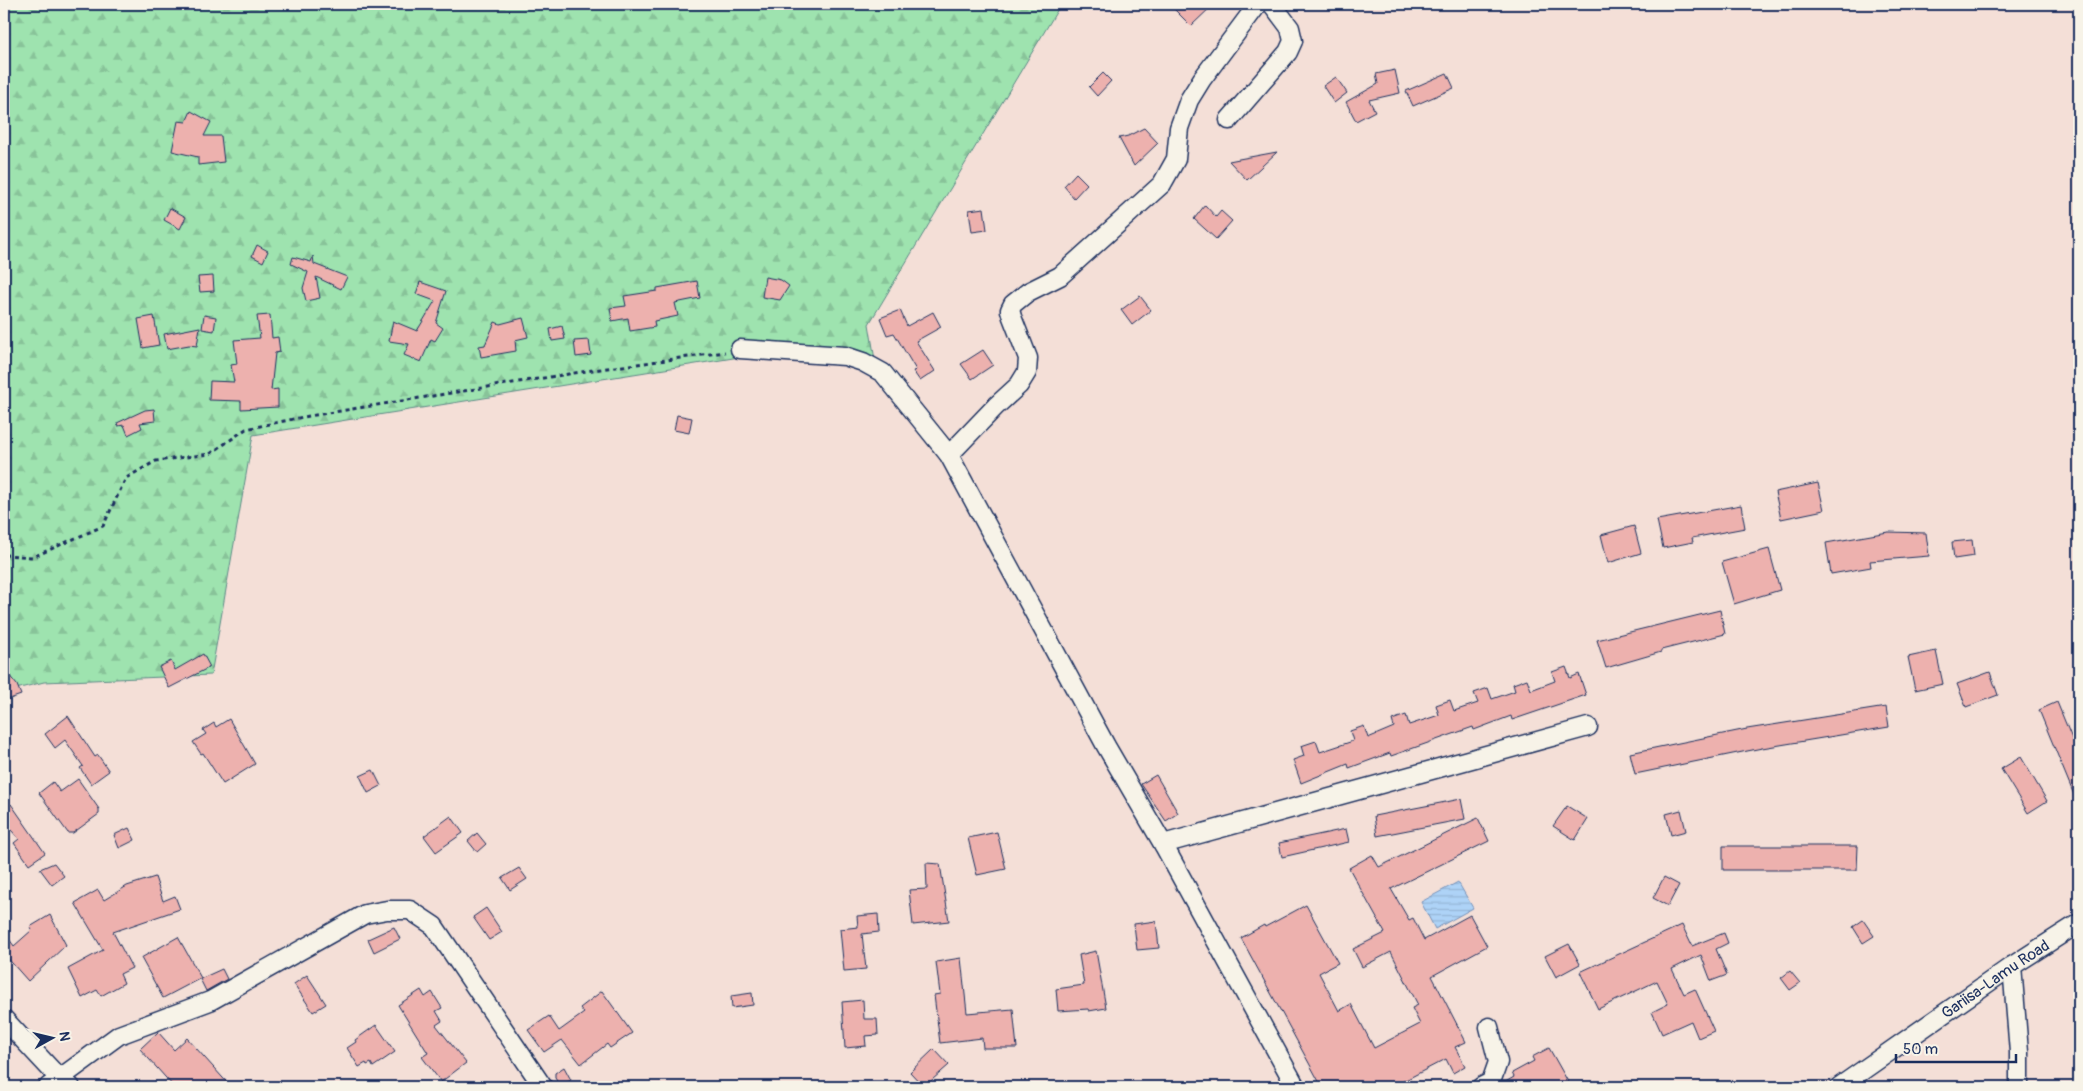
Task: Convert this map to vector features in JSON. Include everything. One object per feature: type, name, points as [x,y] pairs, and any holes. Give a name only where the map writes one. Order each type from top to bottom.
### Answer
[{"type":"street","points":[[949,455],[1019,385],[1027,372],[1028,358],[1010,310],[1013,304],[1028,292],[1060,276],[1162,184],[1176,159],[1178,128],[1189,100],[1202,79],[1258,4]]},
{"type":"street","points":[[1229,120],[1288,52],[1293,40],[1290,28],[1272,4]]},
{"type":"street","points":[[740,349],[845,356],[863,362],[883,373],[949,455],[1106,746],[1296,1087]]},
{"type":"street","points":[[1162,844],[1588,727]]},
{"type":"street","points":[[4,1019],[60,1084],[119,1035],[210,1001],[365,914],[387,910],[410,910],[434,926],[543,1087]]},
{"type":"street","name":"Gariisa-Lamu Road","points":[[1839,1087],[2012,966],[2079,923]]},
{"type":"street","points":[[2012,966],[2019,1052],[2019,1087]]},
{"type":"street","points":[[1481,1087],[1490,1082],[1498,1062],[1489,1027]]},
{"type":"path","points":[[4,555],[33,557],[103,526],[126,478],[156,461],[210,454],[246,429],[303,417],[593,370],[740,349]]},
{"type":"green space","points":[[4,4],[1061,4],[869,324],[876,366],[752,355],[253,435],[211,675],[44,682],[4,692]]},
{"type":"water","points":[[1458,882],[1473,908],[1435,929],[1421,902]]},
{"type":"building","points":[[1169,4],[1214,4],[1191,26]]},
{"type":"building","points":[[1395,70],[1400,93],[1369,100],[1375,111],[1356,121],[1346,102],[1378,84],[1376,74]]},
{"type":"building","points":[[1103,73],[1111,81],[1097,96],[1089,87]]},
{"type":"building","points":[[1447,73],[1454,88],[1413,106],[1406,91]]},
{"type":"building","points":[[1336,77],[1347,93],[1334,103],[1323,86]]},
{"type":"building","points":[[191,111],[211,122],[204,136],[221,136],[224,162],[198,165],[198,157],[172,151],[178,121],[186,122]]},
{"type":"building","points":[[1144,128],[1158,143],[1134,166],[1119,138]]},
{"type":"building","points":[[1277,152],[1247,180],[1229,161],[1239,159]]},
{"type":"building","points":[[1076,173],[1087,184],[1074,198],[1064,186]]},
{"type":"building","points":[[1205,205],[1216,217],[1221,211],[1232,221],[1216,239],[1194,219]]},
{"type":"building","points":[[170,208],[186,217],[180,229],[164,220]]},
{"type":"building","points":[[984,208],[987,230],[972,232],[969,210]]},
{"type":"building","points":[[257,245],[268,251],[263,262],[252,256]]},
{"type":"building","points":[[313,256],[314,264],[347,277],[341,289],[316,277],[320,298],[306,301],[303,288],[308,272],[291,264],[293,257],[311,262]]},
{"type":"building","points":[[213,276],[214,291],[200,292],[198,277]]},
{"type":"building","points":[[765,277],[781,280],[789,286],[780,300],[762,297]]},
{"type":"building","points":[[697,281],[700,298],[675,303],[678,316],[654,321],[655,327],[630,331],[628,318],[612,321],[610,308],[626,306],[624,296],[657,291],[657,288]]},
{"type":"building","points":[[420,282],[446,291],[436,323],[443,328],[435,341],[431,339],[421,362],[404,355],[409,344],[389,341],[393,321],[417,331],[435,301],[416,294]]},
{"type":"building","points":[[1140,296],[1151,310],[1132,325],[1121,310]]},
{"type":"building","points":[[900,310],[907,326],[933,312],[941,327],[916,341],[935,371],[920,381],[913,371],[916,370],[894,333],[887,335],[880,318]]},
{"type":"building","points":[[204,315],[216,317],[214,331],[202,329]]},
{"type":"building","points":[[270,315],[272,338],[278,337],[280,352],[275,353],[271,390],[278,389],[278,407],[241,409],[241,401],[209,400],[210,381],[234,382],[231,365],[237,364],[234,340],[260,338],[257,316]]},
{"type":"building","points":[[154,316],[159,345],[143,348],[138,319]]},
{"type":"building","points":[[523,318],[528,337],[515,340],[516,351],[481,357],[479,346],[485,345],[495,322],[500,324]]},
{"type":"building","points":[[562,326],[565,339],[552,341],[550,329]]},
{"type":"building","points":[[200,327],[197,346],[189,345],[167,349],[164,334]]},
{"type":"building","points":[[589,340],[591,355],[576,357],[574,341]]},
{"type":"building","points":[[983,350],[993,365],[972,379],[961,364]]},
{"type":"building","points":[[154,409],[155,421],[140,423],[142,428],[128,435],[124,425],[118,426],[117,423],[145,410]]},
{"type":"building","points":[[677,415],[692,418],[689,433],[674,430]]},
{"type":"building","points":[[1818,483],[1824,510],[1781,519],[1775,492]]},
{"type":"building","points":[[1741,505],[1745,528],[1692,538],[1693,542],[1663,548],[1657,520]]},
{"type":"building","points":[[1634,526],[1641,553],[1608,563],[1601,535]]},
{"type":"building","points":[[1888,532],[1926,533],[1929,556],[1870,561],[1871,567],[1831,574],[1826,543]]},
{"type":"building","points":[[1972,540],[1974,556],[1954,559],[1952,542]]},
{"type":"building","points":[[1769,549],[1780,590],[1734,604],[1722,562]]},
{"type":"building","points":[[1720,610],[1725,634],[1661,650],[1661,652],[1606,668],[1597,640]]},
{"type":"building","points":[[1936,651],[1943,684],[1915,690],[1908,657]]},
{"type":"building","points":[[203,654],[210,667],[169,688],[159,667],[171,661],[175,670]]},
{"type":"building","points":[[1566,667],[1570,678],[1579,674],[1586,695],[1512,720],[1511,716],[1474,730],[1473,727],[1391,756],[1390,753],[1349,768],[1348,764],[1301,783],[1293,760],[1304,756],[1301,746],[1316,741],[1320,752],[1353,741],[1350,731],[1364,726],[1368,738],[1394,727],[1392,720],[1406,715],[1409,725],[1439,715],[1436,705],[1450,700],[1454,711],[1478,703],[1474,693],[1488,688],[1492,699],[1515,691],[1513,684],[1527,679],[1531,690],[1555,681],[1552,672]]},
{"type":"building","points":[[4,669],[17,685],[21,695],[4,701]]},
{"type":"building","points":[[1990,672],[1998,695],[1966,707],[1957,684]]},
{"type":"building","points":[[2057,702],[2075,746],[2079,744],[2079,807],[2039,710]]},
{"type":"building","points":[[1886,707],[1889,727],[1762,748],[1635,774],[1630,753],[1747,729]]},
{"type":"building","points":[[68,716],[95,757],[98,755],[109,771],[91,784],[80,768],[83,766],[65,740],[55,748],[45,734]]},
{"type":"building","points":[[229,719],[255,764],[223,784],[203,753],[201,754],[193,742],[206,734],[203,730],[214,723],[216,727]]},
{"type":"building","points":[[2021,757],[2047,801],[2028,813],[2001,769]]},
{"type":"building","points":[[373,770],[381,786],[368,793],[360,776]]},
{"type":"building","points":[[1156,775],[1178,813],[1166,821],[1141,784]]},
{"type":"building","points":[[78,779],[99,809],[99,814],[73,833],[68,833],[39,793],[53,782],[60,792]]},
{"type":"building","points":[[1461,799],[1465,819],[1377,836],[1374,816]]},
{"type":"building","points":[[11,804],[45,853],[29,864],[14,843],[19,839],[4,822],[4,811]]},
{"type":"building","points":[[1567,806],[1588,819],[1575,840],[1553,826]]},
{"type":"building","points":[[1681,810],[1686,831],[1671,835],[1666,814]]},
{"type":"building","points":[[451,816],[463,833],[436,852],[424,836]]},
{"type":"building","points":[[1478,818],[1489,841],[1391,889],[1409,920],[1413,918],[1424,940],[1470,915],[1487,946],[1432,976],[1466,1042],[1455,1047],[1465,1066],[1453,1073],[1446,1059],[1392,1087],[1322,1087],[1241,938],[1306,905],[1338,963],[1319,973],[1339,1011],[1351,1004],[1374,1048],[1420,1024],[1412,1008],[1418,1005],[1391,952],[1362,967],[1353,949],[1385,933],[1349,868],[1372,855],[1379,867]]},
{"type":"building","points":[[129,828],[135,840],[119,848],[114,835]]},
{"type":"building","points":[[1346,829],[1349,842],[1282,857],[1279,843]]},
{"type":"building","points":[[997,832],[1006,869],[977,875],[968,838]]},
{"type":"building","points":[[477,833],[486,844],[477,852],[468,841]]},
{"type":"building","points":[[1723,846],[1858,846],[1857,870],[1723,870]]},
{"type":"building","points":[[54,863],[64,876],[52,885],[40,869]]},
{"type":"building","points":[[926,863],[940,864],[949,921],[913,925],[909,890],[927,889]]},
{"type":"building","points":[[519,868],[527,879],[510,890],[502,878]]},
{"type":"building","points":[[155,877],[163,901],[175,896],[180,909],[113,932],[132,968],[120,974],[124,983],[101,996],[97,990],[82,998],[68,969],[103,950],[75,903],[98,890],[104,900],[127,886]]},
{"type":"building","points":[[1664,877],[1679,885],[1668,906],[1653,898]]},
{"type":"building","points":[[486,908],[502,932],[489,940],[473,917]]},
{"type":"building","points":[[878,914],[879,932],[862,934],[866,969],[844,971],[840,929],[858,927],[857,916]]},
{"type":"building","points":[[50,915],[66,945],[28,981],[4,954],[4,932],[14,946],[32,930],[30,927]]},
{"type":"building","points":[[1863,920],[1874,936],[1863,943],[1853,927]]},
{"type":"building","points":[[1156,921],[1159,948],[1137,950],[1134,924]]},
{"type":"building","points":[[1682,925],[1692,946],[1724,933],[1728,943],[1716,949],[1727,975],[1711,981],[1701,955],[1672,969],[1684,994],[1695,989],[1714,1031],[1698,1038],[1691,1021],[1662,1034],[1652,1012],[1668,1004],[1657,981],[1598,1009],[1580,972]]},
{"type":"building","points":[[394,927],[400,939],[374,952],[368,939]]},
{"type":"building","points":[[178,937],[201,978],[163,998],[141,958]]},
{"type":"building","points":[[1569,944],[1580,964],[1556,977],[1545,956]]},
{"type":"building","points":[[1096,951],[1106,1008],[1089,1011],[1088,1009],[1058,1011],[1056,989],[1084,985],[1079,955]]},
{"type":"building","points":[[961,958],[967,1013],[1013,1009],[1017,1048],[983,1048],[982,1038],[940,1043],[934,995],[940,994],[936,962]]},
{"type":"building","points":[[222,969],[227,979],[206,991],[200,979]]},
{"type":"building","points":[[1790,971],[1800,983],[1790,990],[1781,978]]},
{"type":"building","points":[[307,975],[326,1004],[313,1012],[294,984]]},
{"type":"building","points":[[421,990],[425,997],[432,992],[442,1008],[436,1011],[442,1021],[436,1025],[466,1063],[441,1082],[422,1057],[428,1053],[398,1005]]},
{"type":"building","points":[[602,991],[632,1033],[610,1048],[607,1044],[581,1064],[562,1040],[544,1052],[528,1030],[549,1016],[559,1031],[584,1013],[580,1008]]},
{"type":"building","points":[[752,993],[753,1005],[732,1008],[731,996]]},
{"type":"building","points":[[863,1000],[864,1019],[877,1019],[878,1035],[865,1036],[866,1046],[845,1048],[842,1002]]},
{"type":"building","points":[[376,1025],[395,1052],[373,1067],[371,1063],[367,1065],[366,1063],[359,1067],[347,1048]]},
{"type":"building","points":[[158,1032],[174,1050],[187,1038],[231,1087],[174,1087],[140,1049]]},
{"type":"building","points":[[1549,1048],[1571,1087],[1500,1087],[1514,1077],[1512,1073],[1534,1061],[1532,1057]]},
{"type":"building","points":[[934,1049],[949,1065],[924,1087],[910,1072]]},
{"type":"building","points":[[564,1067],[571,1080],[560,1086],[555,1078],[555,1073]]}]
